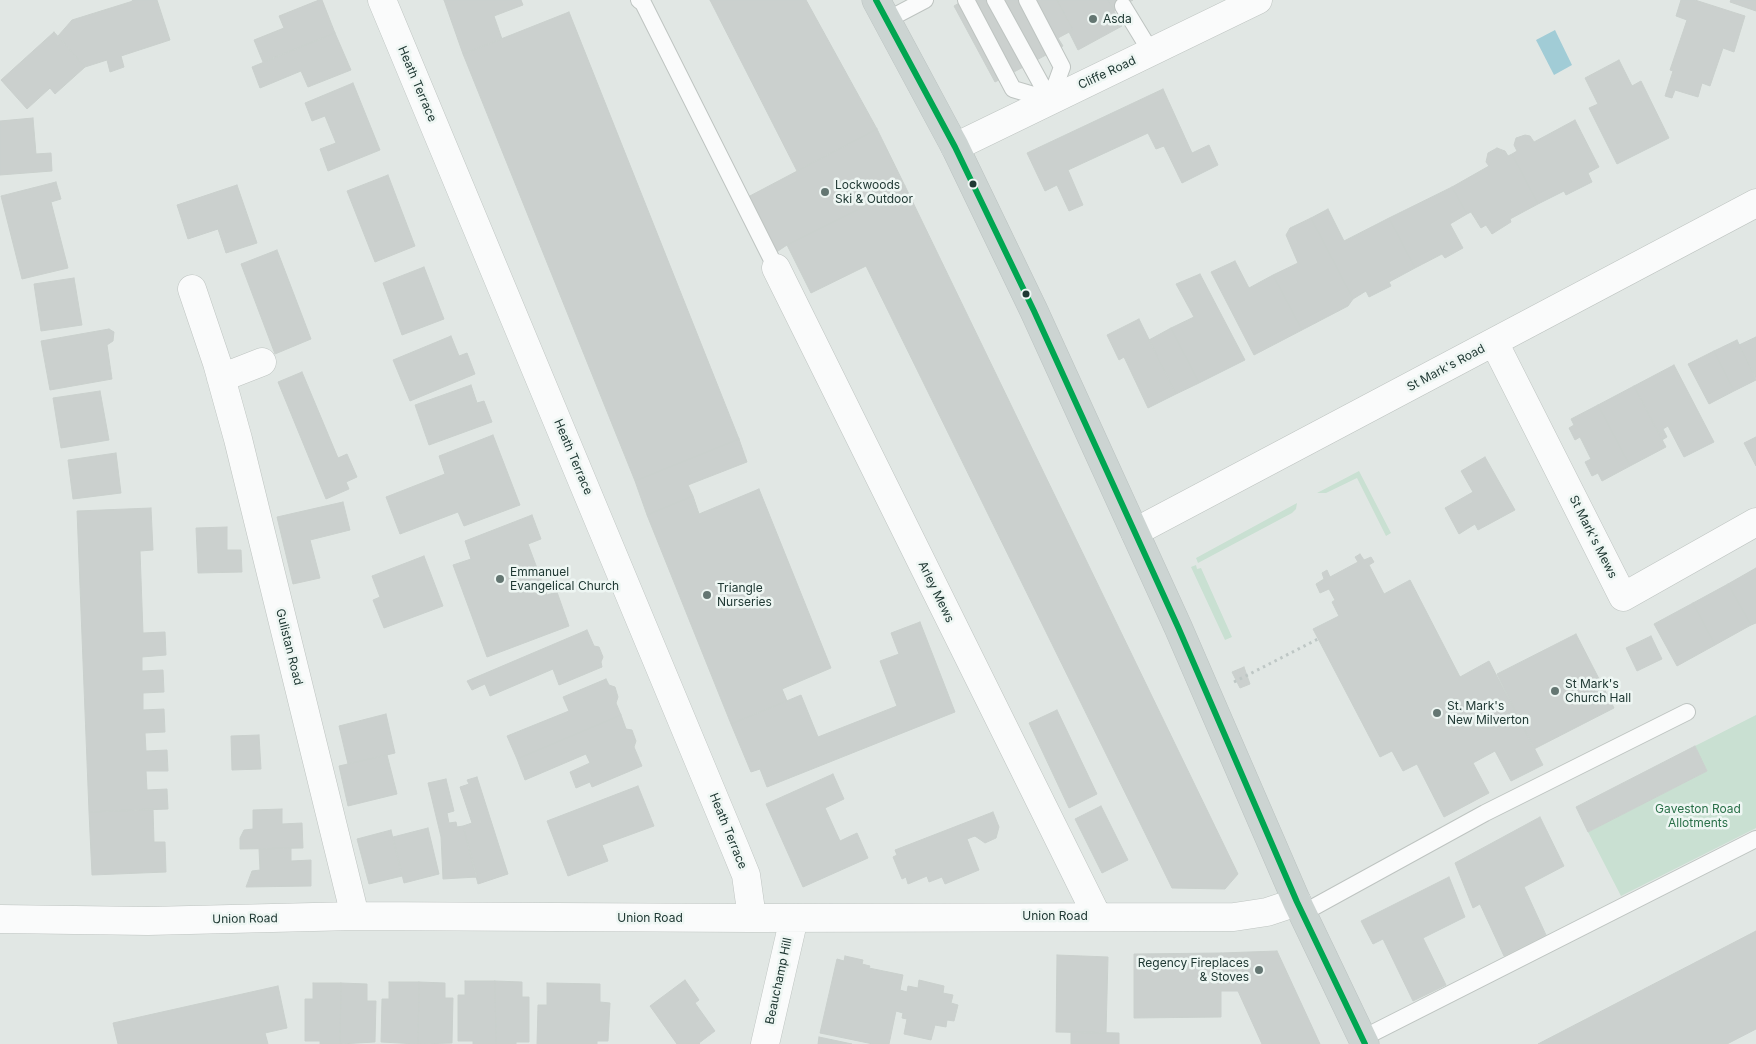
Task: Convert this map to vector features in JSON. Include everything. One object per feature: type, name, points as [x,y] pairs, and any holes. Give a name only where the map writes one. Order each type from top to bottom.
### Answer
[{"type":"main road","points":[[882,10],[955,147],[1034,311],[1135,532],[1300,907],[1364,1041]]},
{"type":"street","name":"Heath Terrace","points":[[382,0],[736,848],[746,875],[752,918]]},
{"type":"street","name":"Cliffe Road","points":[[955,147],[1258,0]]},
{"type":"street","name":"St Mark's Road","points":[[1135,532],[1756,203]]},
{"type":"street","name":"Arley Mews","points":[[776,268],[1097,916]]},
{"type":"street","name":"Gulistan Road","points":[[192,290],[221,378],[238,439],[355,916]]},
{"type":"street","name":"St Mark's Mews","points":[[1494,342],[1623,597],[1756,522]]},
{"type":"street","points":[[221,378],[262,362]]},
{"type":"street","name":"Union Road","points":[[0,919],[148,921],[355,916],[794,918],[1241,916],[1300,907]]},
{"type":"street","name":"Beauchamp Hill","points":[[765,1044],[794,918]]},
{"type":"lane","points":[[639,0],[647,12],[776,268]]},
{"type":"lane","points":[[882,10],[925,0]]},
{"type":"lane","points":[[966,0],[1013,89],[1050,100]]},
{"type":"lane","points":[[995,0],[1050,100]]},
{"type":"lane","points":[[1027,0],[1062,67],[1050,100]]},
{"type":"lane","points":[[1123,6],[1151,52]]},
{"type":"lane","points":[[1300,907],[1485,812],[1688,712]]},
{"type":"lane","points":[[1364,1041],[1756,839]]},
{"type":"path","points":[[1242,678],[1318,639]]},
{"type":"green space","points":[[1359,471],[1391,533],[1386,536],[1357,478],[1326,493],[1317,493]]},
{"type":"green space","points":[[1297,503],[1296,509],[1292,513],[1198,563],[1196,558]]},
{"type":"green space","points":[[1196,565],[1197,569],[1201,568],[1232,637],[1225,640],[1191,567]]},
{"type":"green space","name":"Gaveston Road Allotments","points":[[1756,715],[1756,828],[1621,896],[1588,832],[1707,771],[1695,746]]},
{"type":"water","points":[[1555,30],[1572,65],[1554,75],[1536,40]]},
{"type":"building","points":[[132,0],[157,0],[170,40],[121,56],[124,67],[110,72],[107,60],[85,67],[58,36],[72,20]]},
{"type":"building","points":[[322,0],[335,33],[263,62],[254,40],[284,28],[279,16]]},
{"type":"building","points":[[444,0],[521,0],[523,5],[494,16],[502,39],[463,54]]},
{"type":"building","points":[[710,0],[806,0],[877,129],[797,171]]},
{"type":"building","points":[[964,0],[1057,0],[1073,30],[1058,38],[1063,46],[995,82],[954,6]]},
{"type":"building","name":"Asda","points":[[1057,0],[1108,0],[1122,26],[1078,50],[1069,32],[1073,30]]},
{"type":"building","points":[[1108,0],[1133,0],[1114,11]]},
{"type":"building","points":[[1681,0],[1695,0],[1745,16],[1734,52],[1723,48],[1710,86],[1702,83],[1698,97],[1675,90],[1672,98],[1665,96],[1673,71],[1670,70],[1687,20],[1676,16]]},
{"type":"building","points":[[1731,0],[1756,0],[1756,11],[1730,2]]},
{"type":"building","points":[[569,12],[739,439],[635,481],[463,54]]},
{"type":"building","points":[[54,32],[85,67],[55,94],[50,88],[27,109],[1,80]]},
{"type":"building","points":[[335,33],[351,70],[308,87],[301,71],[260,88],[252,67]]},
{"type":"building","points":[[1619,60],[1632,86],[1641,81],[1669,138],[1617,164],[1589,108],[1598,104],[1585,78]]},
{"type":"building","points":[[353,83],[380,150],[328,171],[320,149],[336,143],[325,116],[312,121],[305,103]]},
{"type":"building","points":[[1163,89],[1192,153],[1209,145],[1218,165],[1182,183],[1164,146],[1156,149],[1148,133],[1068,170],[1083,205],[1069,211],[1057,185],[1045,191],[1027,153]]},
{"type":"building","points":[[33,118],[36,154],[51,153],[52,171],[0,175],[0,121]]},
{"type":"building","points":[[1575,120],[1599,167],[1588,173],[1592,182],[1566,195],[1564,191],[1538,204],[1512,154],[1517,151],[1514,145],[1516,138],[1525,135],[1530,136],[1534,142]]},
{"type":"building","name":"Lockwoods Ski & Outdoor","points":[[877,129],[905,186],[787,245],[775,253],[746,198]]},
{"type":"building","points":[[1497,148],[1505,151],[1508,156],[1512,154],[1538,204],[1510,219],[1511,222],[1492,234],[1486,225],[1481,228],[1471,212],[1467,214],[1452,187],[1489,166],[1486,162],[1488,153]]},
{"type":"building","points":[[388,175],[415,246],[375,262],[347,191]]},
{"type":"building","points":[[56,182],[61,199],[51,202],[68,268],[22,279],[1,196]]},
{"type":"building","points":[[237,185],[257,243],[226,253],[218,229],[188,239],[177,205]]},
{"type":"building","points":[[905,186],[1238,874],[1225,889],[1172,888],[866,266],[811,293],[787,245]]},
{"type":"building","points":[[1452,187],[1467,214],[1450,224],[1463,248],[1445,258],[1442,254],[1415,268],[1389,218]]},
{"type":"building","points":[[1328,209],[1344,241],[1389,218],[1415,268],[1389,282],[1391,286],[1369,297],[1366,291],[1353,299],[1311,218]]},
{"type":"building","points":[[1311,218],[1353,299],[1348,306],[1302,330],[1273,275],[1298,263],[1286,235],[1290,228]]},
{"type":"building","points":[[277,250],[311,339],[275,354],[241,264]]},
{"type":"building","points":[[1235,261],[1249,288],[1273,275],[1302,330],[1254,355],[1211,272]]},
{"type":"building","points":[[424,267],[444,319],[402,335],[383,283]]},
{"type":"building","points":[[1200,274],[1245,360],[1199,383],[1171,328],[1194,317],[1176,284]]},
{"type":"building","points":[[74,278],[82,325],[41,331],[34,284]]},
{"type":"building","points":[[1139,319],[1176,394],[1148,408],[1124,357],[1119,360],[1107,335]]},
{"type":"building","points":[[1171,328],[1199,383],[1176,394],[1149,340]]},
{"type":"building","points":[[109,329],[114,332],[113,341],[107,345],[112,379],[50,390],[41,341]]},
{"type":"building","points":[[451,336],[459,356],[467,353],[475,374],[410,401],[393,360]]},
{"type":"building","points":[[1756,337],[1756,378],[1739,345]]},
{"type":"building","points":[[1737,340],[1756,380],[1734,391],[1714,351]]},
{"type":"building","points":[[1714,351],[1734,391],[1709,404],[1688,364]]},
{"type":"building","points":[[1674,365],[1714,442],[1684,457],[1668,426],[1663,429],[1667,437],[1662,440],[1634,386]]},
{"type":"building","points":[[302,372],[338,458],[347,454],[357,477],[346,482],[349,489],[326,499],[278,382]]},
{"type":"building","points":[[471,385],[477,403],[484,401],[492,422],[429,445],[415,405]]},
{"type":"building","points":[[1634,386],[1666,447],[1630,466],[1598,405]]},
{"type":"building","points":[[100,391],[109,440],[61,448],[53,398]]},
{"type":"building","points":[[1598,405],[1630,466],[1602,481],[1598,473],[1592,476],[1585,462],[1591,459],[1580,437],[1575,440],[1569,428],[1574,425],[1571,419]]},
{"type":"building","points":[[493,435],[520,505],[464,526],[458,512],[400,534],[386,497],[445,474],[439,456]]},
{"type":"building","points":[[1756,437],[1756,466],[1744,443]]},
{"type":"building","points":[[739,439],[747,462],[688,485],[693,496],[647,515],[635,481]]},
{"type":"building","points":[[116,453],[121,493],[73,499],[68,460]]},
{"type":"building","points":[[1485,457],[1515,510],[1478,530],[1475,524],[1459,534],[1445,508],[1473,492],[1461,471]]},
{"type":"building","points":[[759,489],[831,668],[782,689],[787,701],[731,724],[647,515],[693,496],[699,514]]},
{"type":"building","points":[[343,502],[350,530],[310,540],[320,578],[293,584],[277,517]]},
{"type":"building","points":[[151,508],[153,550],[140,551],[143,633],[165,632],[166,655],[142,657],[142,671],[163,670],[164,692],[143,693],[143,710],[164,709],[165,732],[145,733],[146,751],[167,750],[168,771],[146,771],[147,790],[167,789],[168,809],[89,812],[77,511]]},
{"type":"building","name":"Emmanuel Evangelical Church","points":[[532,515],[541,539],[528,544],[547,595],[557,592],[569,626],[487,657],[453,565],[471,559],[465,541]]},
{"type":"building","points":[[227,527],[227,550],[241,550],[242,572],[198,573],[196,528]]},
{"type":"building","name":"St. Mark's New Milverton","points":[[1360,554],[1364,560],[1371,557],[1374,562],[1369,565],[1384,594],[1410,580],[1460,677],[1489,661],[1543,765],[1511,781],[1495,751],[1473,763],[1489,793],[1444,817],[1417,764],[1403,771],[1392,751],[1380,757],[1313,629],[1339,616],[1332,602],[1335,600],[1329,589],[1320,593],[1316,584],[1324,579],[1322,573],[1327,570],[1330,577],[1358,562],[1355,557]]},
{"type":"building","points":[[424,556],[443,606],[384,628],[373,600],[380,597],[372,576]]},
{"type":"building","points":[[1756,568],[1756,623],[1751,625],[1728,584]]},
{"type":"building","points":[[1728,584],[1751,625],[1715,645],[1693,603]]},
{"type":"building","points":[[1693,603],[1715,645],[1677,666],[1654,624]]},
{"type":"building","points":[[920,622],[955,712],[767,787],[760,769],[751,772],[731,724],[801,695],[818,737],[897,706],[880,661],[899,654],[891,633]]},
{"type":"building","points":[[587,630],[594,646],[599,647],[603,657],[602,667],[559,685],[553,669],[490,696],[485,684],[472,690],[467,681]]},
{"type":"building","name":"St Mark's Church Hall","points":[[1576,634],[1614,708],[1534,749],[1497,674]]},
{"type":"building","points":[[1651,636],[1662,659],[1637,671],[1626,648]]},
{"type":"building","points":[[1244,667],[1250,684],[1240,688],[1232,672]]},
{"type":"building","points":[[606,679],[609,685],[615,687],[618,697],[616,703],[621,715],[517,759],[507,736],[569,711],[563,697]]},
{"type":"building","points":[[1057,710],[1097,794],[1069,808],[1029,723]]},
{"type":"building","points":[[386,714],[395,753],[348,764],[339,726]]},
{"type":"building","points":[[621,715],[626,729],[632,730],[636,741],[634,747],[642,766],[592,787],[590,782],[576,788],[570,772],[590,763],[586,754],[525,780],[517,759]]},
{"type":"building","points":[[259,735],[261,769],[232,770],[231,736]]},
{"type":"building","points":[[1695,746],[1707,771],[1588,832],[1576,807]]},
{"type":"building","points":[[387,755],[397,794],[348,806],[339,766]]},
{"type":"building","points":[[833,774],[844,799],[825,808],[840,841],[857,833],[868,858],[803,887],[766,804]]},
{"type":"building","points":[[477,777],[508,874],[478,884],[463,826],[472,823],[460,787],[469,784],[467,780]]},
{"type":"building","points":[[446,779],[454,811],[447,813],[449,823],[456,822],[457,827],[463,826],[477,877],[443,879],[441,837],[428,783]]},
{"type":"building","points":[[638,786],[654,826],[602,845],[608,861],[568,876],[547,821]]},
{"type":"building","points":[[1101,806],[1128,860],[1102,873],[1075,819]]},
{"type":"building","points":[[153,809],[154,842],[165,842],[166,872],[92,875],[89,812]]},
{"type":"building","points":[[282,809],[282,824],[302,823],[303,848],[240,849],[240,838],[244,830],[253,829],[253,810]]},
{"type":"building","points":[[993,812],[999,827],[996,838],[985,843],[975,836],[967,839],[979,870],[945,884],[942,877],[929,882],[927,876],[908,884],[906,877],[902,879],[893,857],[897,855],[895,850]]},
{"type":"building","points":[[1540,817],[1564,866],[1524,887],[1546,935],[1504,956],[1480,904],[1473,908],[1455,863]]},
{"type":"building","points":[[428,828],[439,874],[404,883],[393,837]]},
{"type":"building","points":[[391,830],[402,876],[369,884],[357,839]]},
{"type":"building","points":[[291,848],[291,861],[311,860],[311,886],[246,887],[252,871],[260,870],[259,849]]},
{"type":"building","points":[[1449,877],[1465,917],[1423,938],[1446,985],[1413,1001],[1383,939],[1373,944],[1361,921]]},
{"type":"building","points":[[1756,931],[1756,1029],[1727,1044],[1538,1044]]},
{"type":"building","points":[[1277,951],[1320,1044],[1262,1044],[1238,991],[1221,991],[1221,953]]},
{"type":"building","points":[[1221,953],[1221,1017],[1134,1018],[1134,954]]},
{"type":"building","points":[[1057,955],[1108,957],[1106,1033],[1056,1032]]},
{"type":"building","points":[[845,956],[863,960],[862,964],[870,966],[869,968],[903,975],[900,990],[907,992],[908,986],[918,988],[919,980],[944,986],[943,993],[953,995],[951,1003],[958,1005],[954,1021],[947,1020],[946,1027],[935,1025],[931,1040],[904,1034],[907,1019],[902,1018],[903,1013],[896,1011],[889,1044],[873,1044],[820,1033],[837,959],[844,961]]},
{"type":"building","points":[[685,980],[699,1000],[695,1003],[715,1031],[700,1044],[677,1044],[650,1006]]},
{"type":"building","points":[[465,981],[495,981],[496,1044],[473,1044],[473,1041],[458,1041],[458,995],[465,995]]},
{"type":"building","points":[[495,981],[522,982],[522,997],[529,997],[529,1042],[496,1044]]},
{"type":"building","points":[[389,982],[419,982],[418,1044],[381,1042],[382,999],[389,999]]},
{"type":"building","points":[[419,982],[445,983],[445,998],[453,998],[452,1043],[418,1044]]},
{"type":"building","points":[[313,983],[341,983],[340,1044],[320,1044],[320,1041],[305,1041],[305,999],[313,999]]},
{"type":"building","points":[[341,983],[367,984],[367,1001],[376,1001],[375,1042],[340,1044]]},
{"type":"building","points":[[547,983],[600,984],[600,1002],[610,1003],[608,1041],[597,1041],[597,1044],[537,1044],[538,1005],[547,1005]]},
{"type":"building","points":[[278,986],[287,1028],[265,1033],[268,1044],[118,1044],[113,1023]]},
{"type":"building","points":[[1071,1032],[1119,1033],[1119,1044],[1071,1044]]},
{"type":"building","points":[[819,1037],[852,1044],[818,1044]]},
{"type":"transit line","points":[[876,0],[955,147],[1034,311],[1178,627],[1297,902],[1365,1044]]},
{"type":"place","name":"Asda","points":[[1093,19]]},
{"type":"place","name":"Lockwoods Ski & Outdoor","points":[[825,192]]},
{"type":"place","name":"Emmanuel Evangelical Church","points":[[500,579]]},
{"type":"place","name":"Triangle Nurseries","points":[[707,595]]},
{"type":"place","name":"St Mark's Church Hall","points":[[1555,691]]},
{"type":"place","name":"St. Mark's New Milverton","points":[[1437,713]]},
{"type":"place","name":"Regency Fireplaces & Stoves","points":[[1259,970]]}]
